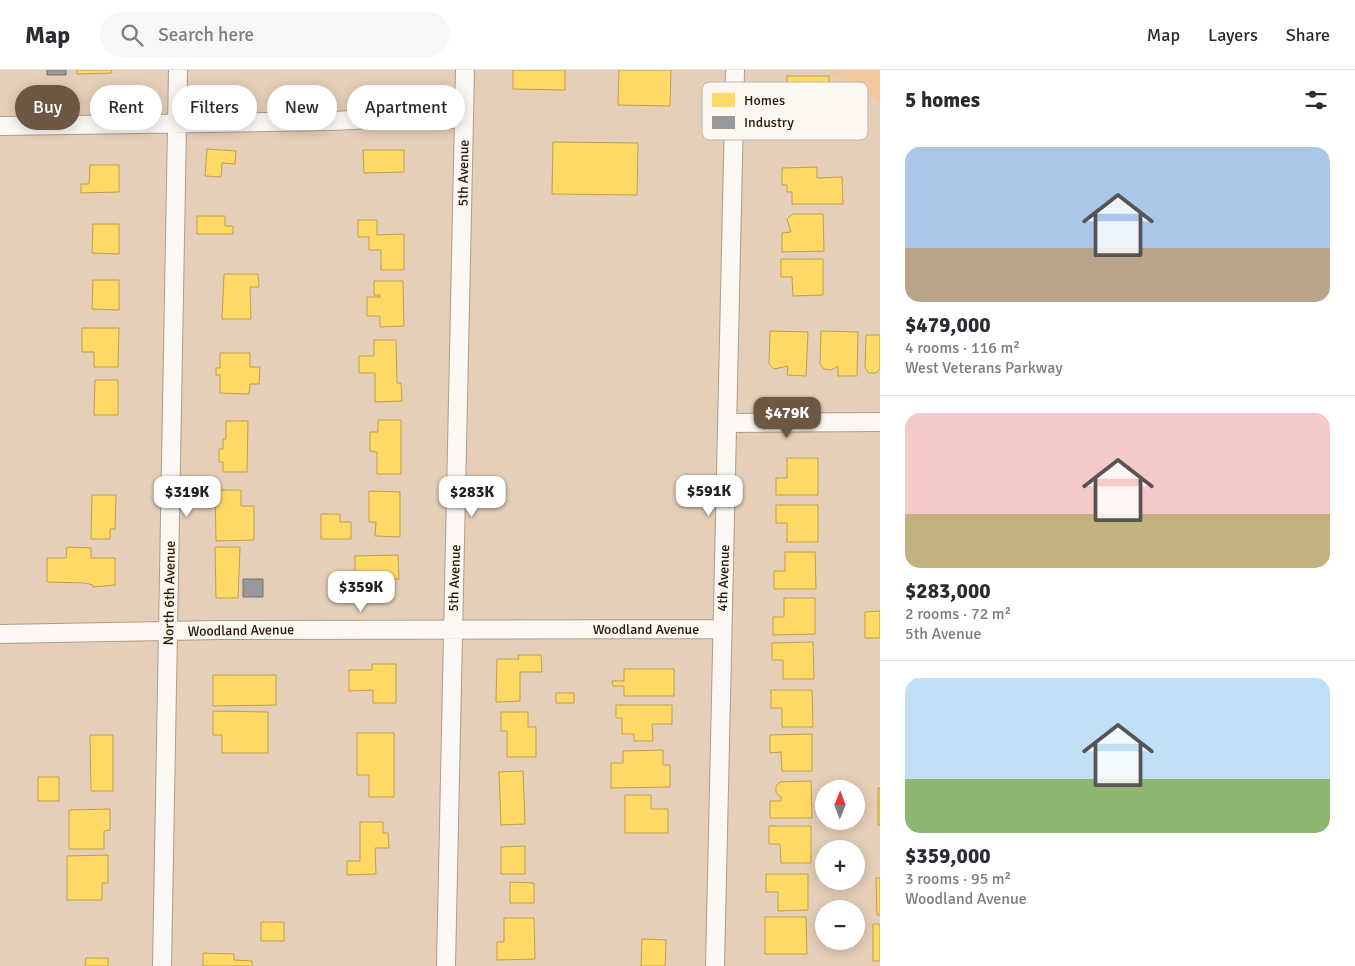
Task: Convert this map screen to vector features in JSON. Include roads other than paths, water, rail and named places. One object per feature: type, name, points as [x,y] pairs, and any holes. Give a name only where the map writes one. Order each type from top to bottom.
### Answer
[{"type":"street","name":"North 6th Avenue","points":[[178,70],[178,85]]},
{"type":"street","name":"5th Avenue","points":[[464,85],[465,70]]},
{"type":"street","points":[[257,122],[347,120]]},
{"type":"street","points":[[0,126],[172,123]]},
{"type":"street","name":"North 6th Avenue","points":[[162,966],[177,130]]},
{"type":"street","name":"5th Avenue","points":[[446,966],[463,130]]},
{"type":"street","name":"4th Avenue","points":[[716,966],[734,140]]},
{"type":"street","points":[[728,423],[880,422]]},
{"type":"street","name":"Woodland Avenue","points":[[0,634],[452,629],[722,629]]}]
